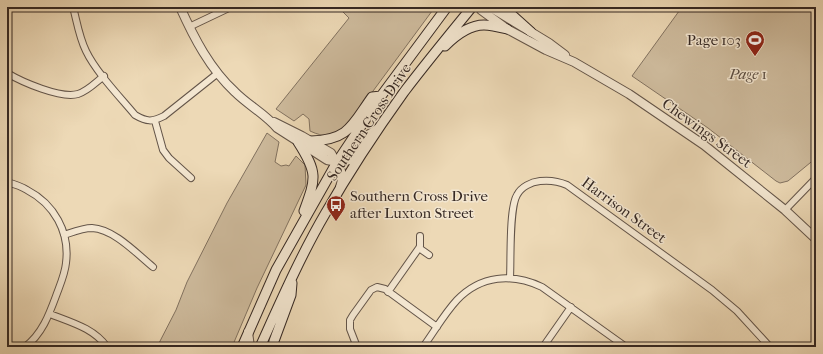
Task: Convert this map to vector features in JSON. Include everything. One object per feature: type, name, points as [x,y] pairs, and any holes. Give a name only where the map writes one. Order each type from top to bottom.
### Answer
[{"type":"main road","name":"Southern Cross Drive","points":[[242,347],[276,270],[337,162],[381,96],[447,7]]},
{"type":"main road","name":"Southern Cross Drive","points":[[260,347],[325,214],[380,127],[418,74],[472,7]]},
{"type":"main road","points":[[507,7],[511,14],[531,32]]},
{"type":"main road","points":[[418,74],[452,39],[465,30],[485,25],[506,28]]},
{"type":"main road","points":[[311,141],[324,141],[341,136],[351,127],[372,97],[381,96]]},
{"type":"main road","points":[[287,251],[304,213],[311,193],[314,177],[312,166],[300,139]]},
{"type":"main road","points":[[273,347],[291,295],[292,280]]},
{"type":"street","points":[[73,7],[81,40],[87,53],[135,115],[143,120],[155,121],[164,116],[218,73]]},
{"type":"street","points":[[180,7],[198,45],[218,73],[234,91],[252,108],[271,121],[281,124],[326,160],[337,162],[351,160],[368,135],[380,127]]},
{"type":"street","points":[[189,27],[231,7]]},
{"type":"street","name":"Chewings Street","points":[[478,7],[506,28],[546,50],[574,62]]},
{"type":"street","name":"Chewings Street","points":[[490,7],[549,43],[574,62],[635,98],[704,145],[785,210],[816,239]]},
{"type":"street","points":[[7,73],[17,79],[60,95],[69,96],[85,91],[104,76]]},
{"type":"street","points":[[155,121],[163,150],[169,158],[191,178]]},
{"type":"street","points":[[300,139],[311,141],[331,153],[341,171],[342,180],[338,194]]},
{"type":"street","points":[[785,210],[816,178]]},
{"type":"street","name":"Harrison Street","points":[[510,278],[513,207],[517,195],[527,185],[537,181],[557,181],[566,185],[712,290],[737,312],[770,347]]},
{"type":"street","points":[[7,182],[26,189],[39,197],[49,206],[60,222],[67,249],[63,278],[50,314],[44,326],[35,338],[25,347]]},
{"type":"street","points":[[64,235],[92,228],[103,230],[116,237],[153,267]]},
{"type":"street","points":[[388,292],[419,248],[420,236]]},
{"type":"street","points":[[419,248],[429,255]]},
{"type":"street","points":[[423,347],[456,301],[466,292],[483,282],[510,278],[530,281],[542,287],[626,347]]},
{"type":"street","points":[[357,347],[350,329],[350,320],[371,290],[380,288],[388,292],[437,327]]},
{"type":"street","points":[[543,347],[571,307]]},
{"type":"street","points":[[50,314],[88,330],[99,338],[107,347]]},
{"type":"street","points":[[248,332],[250,347]]},
{"type":"green space","points":[[338,7],[435,7],[345,129],[332,135],[320,135],[310,131],[309,119],[303,114],[294,121],[276,109],[349,18]]},
{"type":"green space","name":"Page 1","points":[[682,7],[816,7],[816,158],[788,181],[780,183],[776,181],[708,128],[632,76]]},
{"type":"green space","points":[[267,133],[279,142],[275,162],[281,166],[289,166],[296,156],[305,165],[306,185],[257,288],[232,347],[157,347],[176,310],[187,282],[227,203]]},
{"type":"place","name":"Page 103","points":[[755,57]]},
{"type":"place","name":"Southern Cross Drive after Luxton Street","points":[[336,222]]}]
